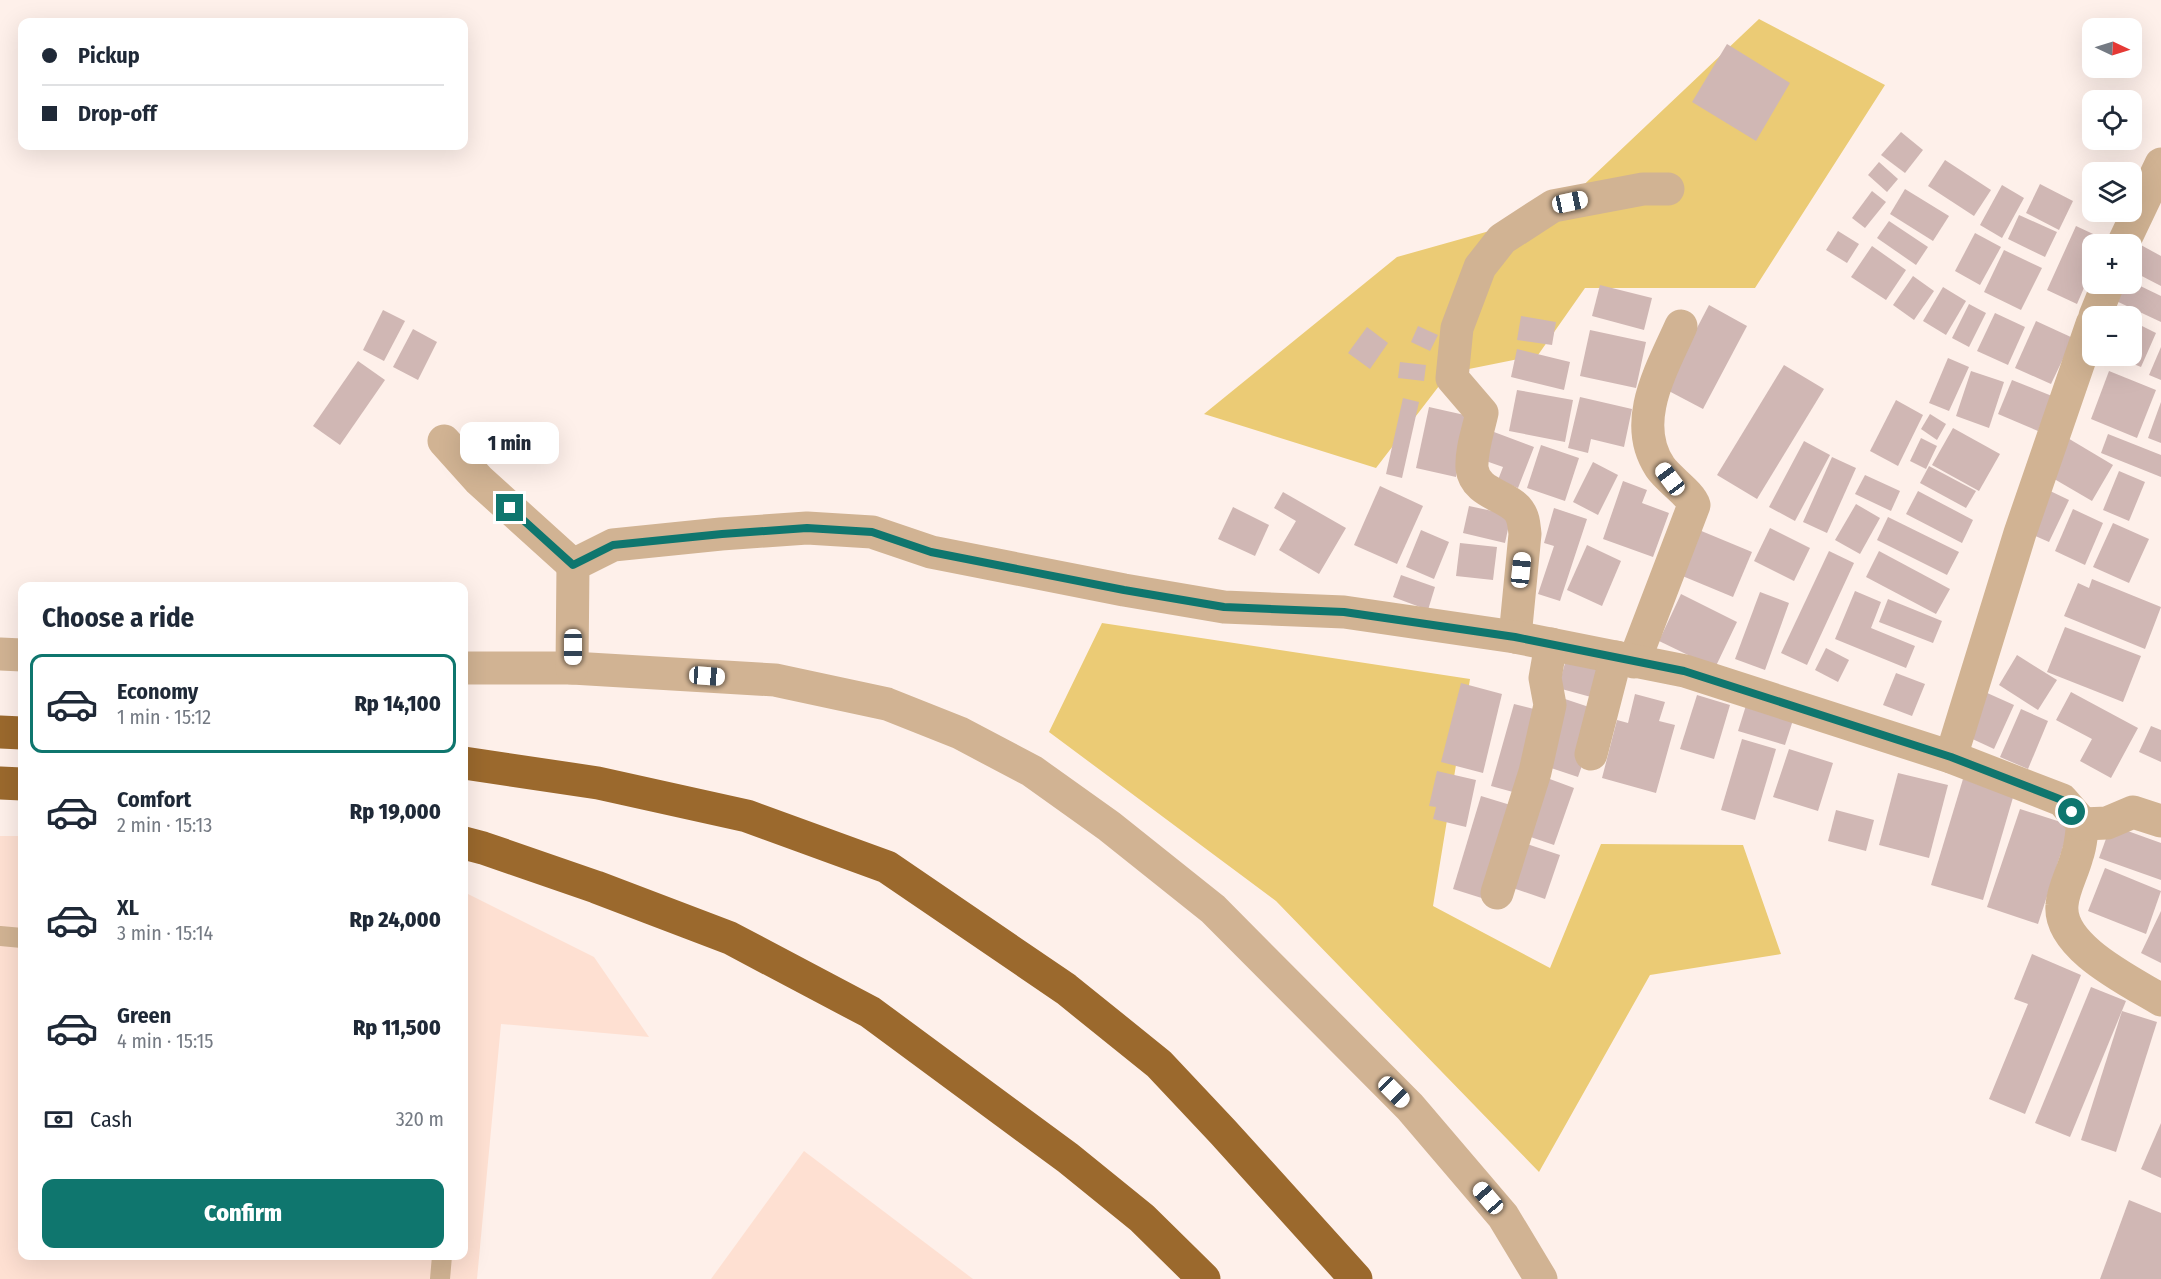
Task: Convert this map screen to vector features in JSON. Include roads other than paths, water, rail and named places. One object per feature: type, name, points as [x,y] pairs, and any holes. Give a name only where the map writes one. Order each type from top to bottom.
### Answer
[{"type":"highway","points":[[0,732],[18,733]]},
{"type":"highway","points":[[468,764],[598,783],[747,816],[887,867],[1066,989],[1159,1064],[1356,1279]]},
{"type":"highway","points":[[0,783],[18,784]]},
{"type":"highway","points":[[468,844],[596,887],[730,938],[870,1012],[1068,1158],[1142,1218],[1199,1277]]},
{"type":"street","points":[[2128,234],[2161,164]]},
{"type":"street","points":[[1515,637],[1525,534],[1524,520],[1519,510],[1491,493],[1477,481],[1472,471],[1473,453],[1482,413],[1452,378],[1457,328],[1480,267],[1502,238],[1553,206],[1633,191],[1668,189]]},
{"type":"street","points":[[1591,754],[1625,660],[1694,505],[1689,495],[1660,467],[1647,432],[1648,412],[1653,391],[1681,326]]},
{"type":"street","points":[[1951,757],[2024,523],[2082,353]]},
{"type":"street","points":[[444,441],[479,480],[573,565],[572,668]]},
{"type":"street","points":[[573,565],[613,545],[807,528],[872,532],[931,552],[1124,590],[1224,607],[1344,612],[1515,637],[1684,671],[1951,757],[2062,800],[2083,824],[2079,853],[2061,903],[2062,921],[2080,946],[2105,966],[2161,1000]]},
{"type":"street","points":[[1497,893],[1535,772],[1550,705],[1545,678],[1551,644]]},
{"type":"street","points":[[0,654],[18,655]]},
{"type":"street","points":[[468,668],[572,668],[775,680],[887,704],[960,733],[1032,771],[1109,826],[1213,909],[1410,1107],[1503,1216],[1540,1279]]},
{"type":"street","points":[[2083,824],[2107,823],[2133,812],[2161,820]]},
{"type":"lane","points":[[0,936],[18,938]]},
{"type":"lane","points":[[440,1279],[442,1260]]}]
